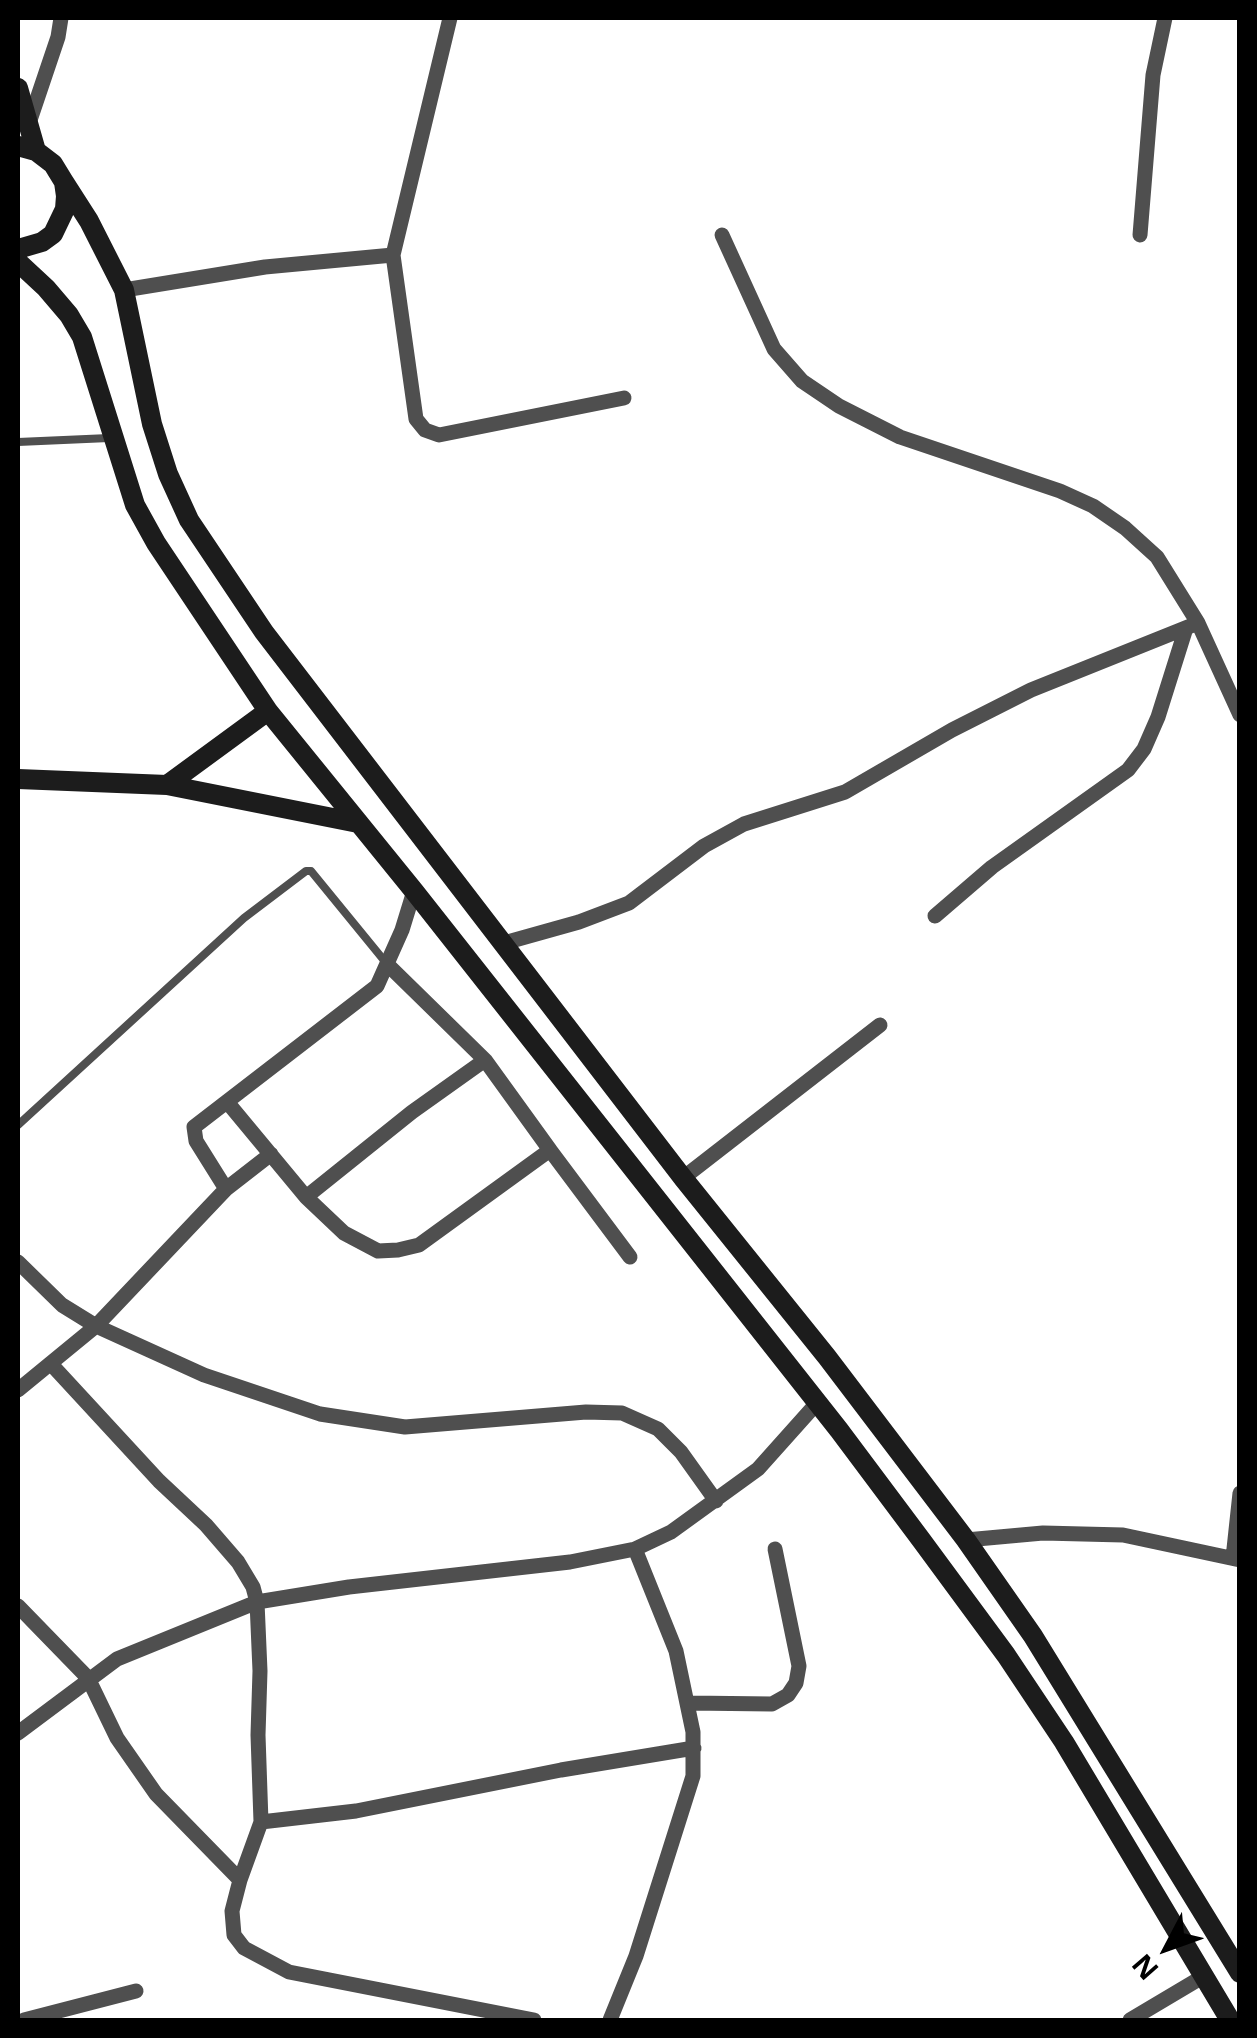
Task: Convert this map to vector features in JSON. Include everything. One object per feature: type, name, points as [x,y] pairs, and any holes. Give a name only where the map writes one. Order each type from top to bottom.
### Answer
[{"type":"street","points":[[61,18],[28,124],[27,149],[54,164],[89,220],[124,290],[152,424],[168,474],[189,520],[264,632],[966,1540],[1032,1636],[1240,1974]]},
{"type":"street","points":[[450,18],[393,256],[416,418],[425,430],[439,435],[624,398]]},
{"type":"street","points":[[1140,235],[1152,75],[1165,18]]},
{"type":"street","points":[[18,88],[28,124]]},
{"type":"street","points":[[18,249],[30,248],[53,234],[65,210],[64,182]]},
{"type":"street","points":[[722,234],[774,349],[802,382],[900,438],[1060,491],[1092,506],[1125,528],[1157,557],[1240,716]]},
{"type":"street","points":[[124,290],[265,267],[393,256]]},
{"type":"street","points":[[18,262],[46,288],[82,337],[135,506],[268,711],[817,1403],[1006,1655],[1095,1793],[1230,2020]]},
{"type":"street","points":[[504,943],[629,903],[704,846],[744,824],[845,792],[1031,690],[1192,625]]},
{"type":"street","points":[[935,916],[992,867],[1128,770],[1158,718],[1192,625]]},
{"type":"street","points":[[167,784],[268,711]]},
{"type":"street","points":[[18,779],[167,784],[358,823]]},
{"type":"street","points":[[226,1189],[194,1134],[194,1127],[377,986],[414,891]]},
{"type":"street","points":[[388,965],[485,1060],[630,1257]]},
{"type":"street","points":[[683,1178],[880,1025]]},
{"type":"street","points":[[306,1197],[485,1060]]},
{"type":"street","points":[[228,1102],[306,1197],[359,1243],[378,1251],[419,1245],[550,1150]]},
{"type":"street","points":[[18,1390],[96,1326],[226,1189],[271,1154]]},
{"type":"street","points":[[18,1262],[62,1305],[96,1326],[204,1375],[320,1414],[404,1427],[586,1412],[622,1413],[658,1429],[682,1452],[716,1502]]},
{"type":"street","points":[[51,1364],[238,1562],[257,1602],[261,1822],[232,1911],[234,1934],[244,1948],[290,1972],[534,2020]]},
{"type":"street","points":[[18,1732],[117,1659],[257,1602],[349,1587],[570,1562],[635,1550],[672,1532],[758,1469],[817,1403]]},
{"type":"street","points":[[966,1540],[1081,1532],[1123,1535],[1236,1560],[1240,1493]]},
{"type":"street","points":[[688,1704],[772,1704],[788,1695],[796,1684],[798,1666],[775,1548]]},
{"type":"street","points":[[610,2020],[640,1942],[693,1776],[688,1704],[676,1652],[635,1550]]},
{"type":"street","points":[[18,1606],[88,1678],[117,1738],[156,1794],[240,1880]]},
{"type":"street","points":[[261,1822],[356,1811],[694,1748]]},
{"type":"street","points":[[1130,2020],[1204,1976]]},
{"type":"street","points":[[24,2020],[136,1991]]},
{"type":"lane","points":[[18,442],[114,438]]},
{"type":"lane","points":[[18,1125],[244,918],[306,871],[311,871],[388,965]]}]
